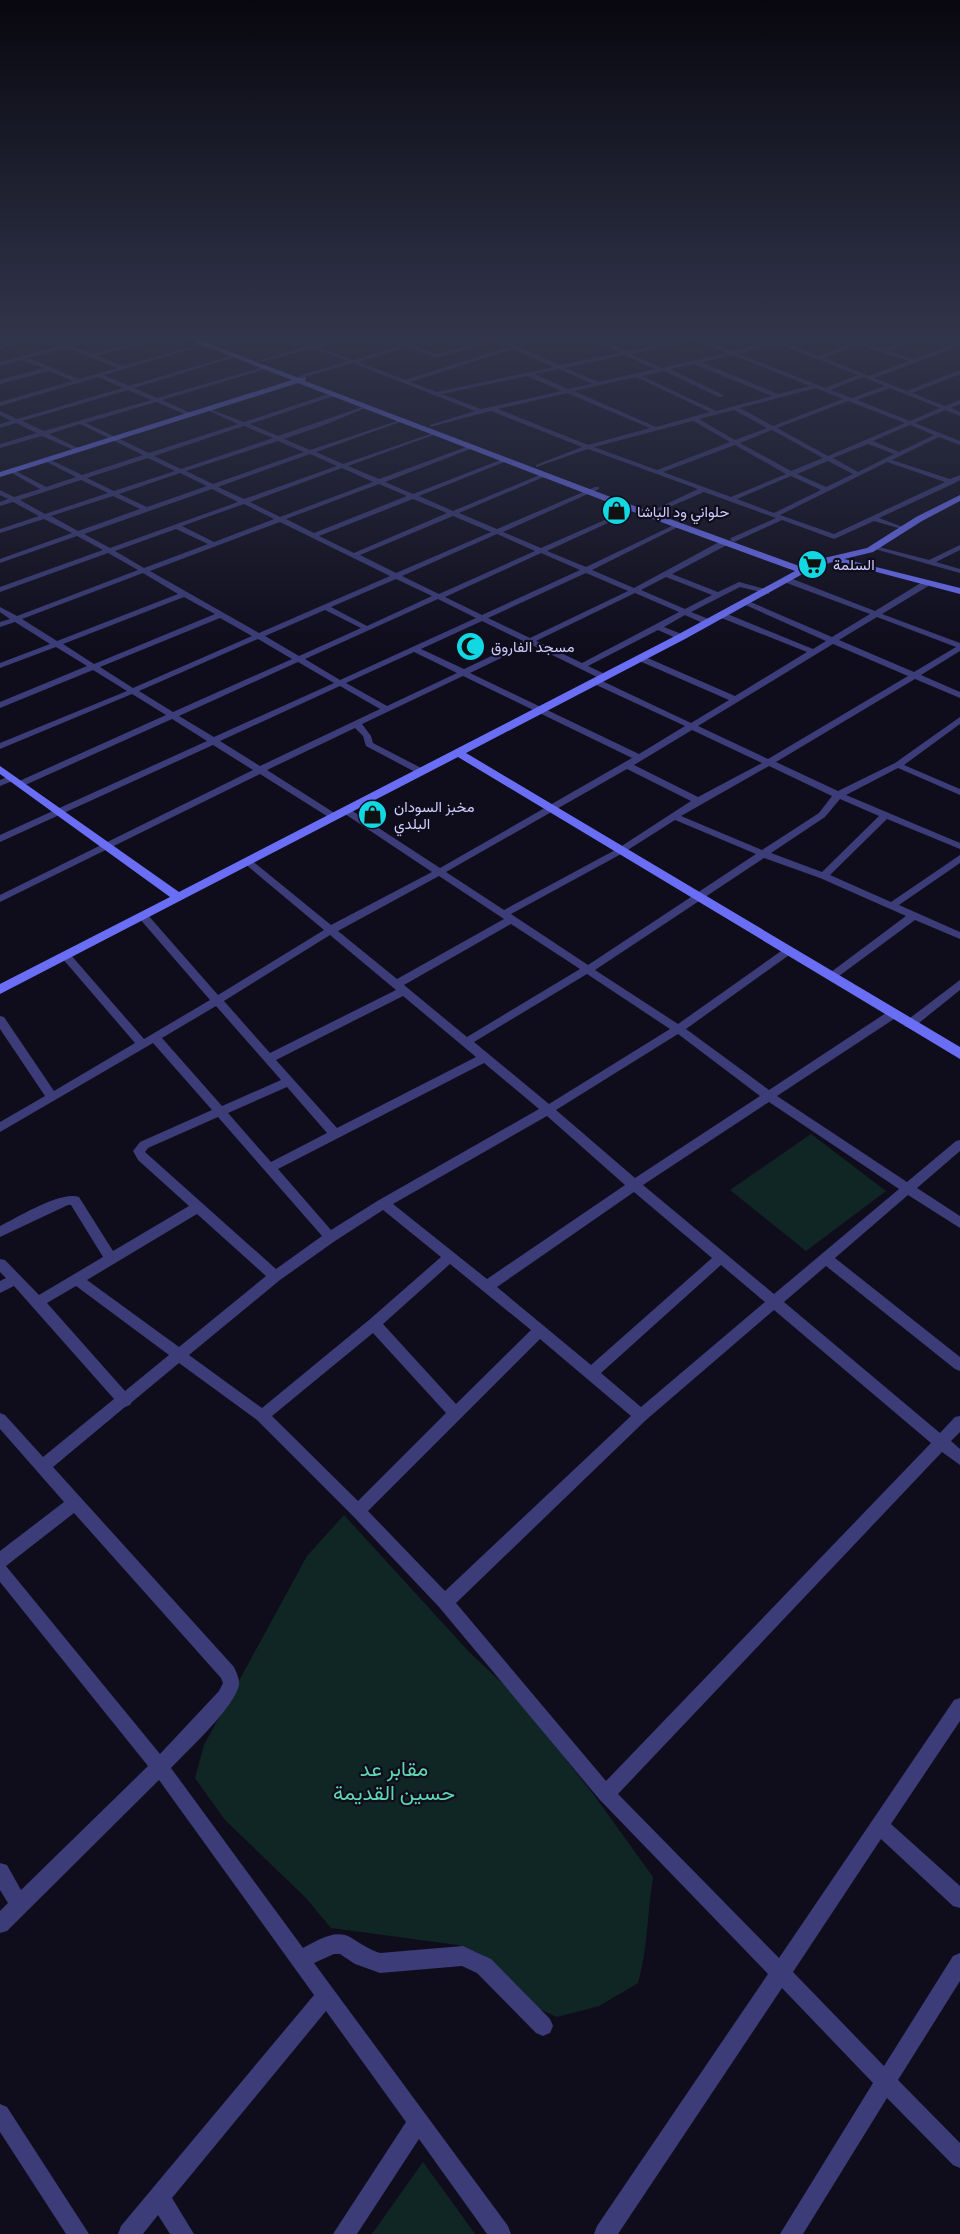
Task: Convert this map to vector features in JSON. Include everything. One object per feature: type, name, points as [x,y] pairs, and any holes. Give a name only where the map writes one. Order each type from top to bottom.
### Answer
[{"type":"street","points":[[0,446],[22,439]]},
{"type":"street","points":[[55,439],[78,450]]},
{"type":"street","points":[[0,475],[114,439]]},
{"type":"street","points":[[116,439],[582,666],[600,679],[691,726],[838,795],[960,846]]},
{"type":"street","points":[[0,504],[197,439]]},
{"type":"street","points":[[0,531],[273,439]]},
{"type":"street","points":[[280,439],[708,622]]},
{"type":"street","points":[[0,561],[345,439]]},
{"type":"street","points":[[0,590],[344,467],[409,439]]},
{"type":"street","points":[[455,439],[544,475],[656,511],[805,569]]},
{"type":"street","points":[[462,439],[538,466],[634,509],[724,543],[805,569]]},
{"type":"street","points":[[569,439],[836,538],[960,477]]},
{"type":"street","points":[[538,466],[588,447],[617,439]]},
{"type":"street","points":[[731,439],[827,490]]},
{"type":"street","points":[[658,472],[743,439]]},
{"type":"street","points":[[794,439],[857,474]]},
{"type":"street","points":[[732,499],[871,439]]},
{"type":"street","points":[[734,540],[857,474],[929,439]]},
{"type":"street","points":[[867,441],[900,454]]},
{"type":"street","points":[[0,625],[471,447]]},
{"type":"street","points":[[47,460],[145,509]]},
{"type":"street","points":[[312,536],[505,460]]},
{"type":"street","points":[[886,460],[960,484]]},
{"type":"street","points":[[12,471],[46,489]]},
{"type":"street","points":[[352,556],[544,475]]},
{"type":"street","points":[[656,511],[704,489]]},
{"type":"street","points":[[0,746],[131,692],[593,490]]},
{"type":"street","points":[[0,492],[108,550],[387,710]]},
{"type":"street","points":[[0,990],[681,637],[805,569],[833,558],[858,555],[875,548],[903,529],[959,500]]},
{"type":"street","points":[[11,782],[368,629],[634,509]]},
{"type":"street","points":[[875,519],[903,529]]},
{"type":"street","points":[[0,839],[483,618],[678,525]]},
{"type":"street","points":[[177,527],[215,545]]},
{"type":"street","points":[[0,899],[260,770],[634,591],[724,543]]},
{"type":"street","points":[[931,562],[960,547]]},
{"type":"street","points":[[875,548],[960,571]]},
{"type":"street","points":[[833,558],[960,591]]},
{"type":"street","points":[[666,574],[718,595]]},
{"type":"street","points":[[787,580],[960,647]]},
{"type":"street","points":[[0,1128],[218,1000],[331,930],[441,872],[639,758],[927,583]]},
{"type":"street","points":[[582,666],[742,584],[766,592]]},
{"type":"street","points":[[0,666],[184,594]]},
{"type":"street","points":[[746,603],[960,695]]},
{"type":"street","points":[[325,607],[368,629]]},
{"type":"street","points":[[0,609],[333,816]]},
{"type":"street","points":[[0,705],[220,615]]},
{"type":"street","points":[[722,615],[814,652]]},
{"type":"street","points":[[658,627],[681,637]]},
{"type":"street","points":[[269,1059],[401,987],[508,917],[960,647]]},
{"type":"street","points":[[415,649],[639,758]]},
{"type":"street","points":[[640,658],[734,699]]},
{"type":"street","points":[[466,1042],[587,970],[761,853],[822,815],[838,795],[898,765],[960,720]]},
{"type":"street","points":[[357,724],[367,736],[369,744],[420,771]]},
{"type":"street","points":[[457,752],[960,1054]]},
{"type":"street","points":[[627,765],[699,801]]},
{"type":"street","points":[[898,765],[959,791]]},
{"type":"street","points":[[0,769],[11,782],[60,812],[178,897]]},
{"type":"street","points":[[345,810],[678,1029],[770,1096],[960,1223]]},
{"type":"street","points":[[824,876],[886,814]]},
{"type":"street","points":[[676,817],[761,853],[824,876],[960,936]]},
{"type":"street","points":[[892,906],[960,858]]},
{"type":"street","points":[[247,861],[548,1110],[772,1302],[960,1458]]},
{"type":"street","points":[[143,916],[334,1133]]},
{"type":"street","points":[[831,977],[913,916]]},
{"type":"street","points":[[43,1466],[275,1276],[330,1237],[384,1203],[548,1110],[678,1029],[788,951]]},
{"type":"street","points":[[66,956],[142,1044]]},
{"type":"street","points":[[910,1024],[960,984]]},
{"type":"street","points":[[488,1286],[634,1185],[893,1014]]},
{"type":"street","points":[[0,1020],[52,1097]]},
{"type":"street","points":[[154,1037],[330,1237]]},
{"type":"street","points":[[269,1168],[484,1058]]},
{"type":"street","points":[[275,1276],[196,1208],[142,1157],[139,1151],[144,1145],[289,1082]]},
{"type":"street","points":[[445,1602],[641,1416],[960,1144]]},
{"type":"street","points":[[0,1232],[66,1200],[75,1200],[111,1258]]},
{"type":"street","points":[[384,1203],[488,1286],[641,1416]]},
{"type":"street","points":[[38,1302],[196,1208]]},
{"type":"street","points":[[262,1416],[374,1324],[450,1256]]},
{"type":"street","points":[[591,1373],[721,1257]]},
{"type":"street","points":[[825,1258],[960,1365]]},
{"type":"street","points":[[0,1264],[38,1302],[125,1401]]},
{"type":"street","points":[[0,1288],[15,1279]]},
{"type":"street","points":[[76,1279],[262,1416],[358,1511],[445,1602],[606,1794],[960,2158]]},
{"type":"street","points":[[374,1324],[456,1414]]},
{"type":"street","points":[[358,1511],[540,1330]]},
{"type":"street","points":[[0,1419],[228,1673],[231,1683],[225,1696],[160,1767],[0,1924]]},
{"type":"street","points":[[606,1794],[960,1422]]},
{"type":"street","points":[[0,1561],[76,1502]]},
{"type":"street","points":[[0,1570],[160,1767],[500,2234]]},
{"type":"street","points":[[605,2234],[960,1706]]},
{"type":"street","points":[[879,1826],[960,1899]]},
{"type":"street","points":[[0,1872],[19,1905]]},
{"type":"street","points":[[301,1959],[333,1944],[343,1944],[362,1957],[380,1963],[463,1956],[484,1966],[543,2026]]},
{"type":"street","points":[[791,2234],[960,1963]]},
{"type":"street","points":[[129,2234],[327,1995]]},
{"type":"street","points":[[0,2114],[78,2234]]},
{"type":"street","points":[[344,2234],[418,2122]]},
{"type":"street","points":[[160,2199],[183,2234]]},
{"type":"green space","points":[[811,1134],[886,1191],[806,1251],[730,1190]]},
{"type":"green space","name":"مقابر عد حسين القديمة","points":[[344,1515],[470,1653],[513,1693],[594,1795],[653,1877],[644,1957],[638,1983],[599,2006],[557,2017],[539,2009],[479,1953],[458,1945],[331,1928],[306,1898],[225,1820],[195,1778],[204,1745],[307,1556]]},
{"type":"green space","points":[[423,2162],[475,2234],[372,2234]]},
{"type":"place","name":"حلواني ود الباشا","points":[[616,511]]},
{"type":"place","name":"السلمة","points":[[812,564]]},
{"type":"place","name":"مسجد الفاروق","points":[[470,646]]},
{"type":"place","name":"مخبز السودان البلدي","points":[[373,815]]}]
